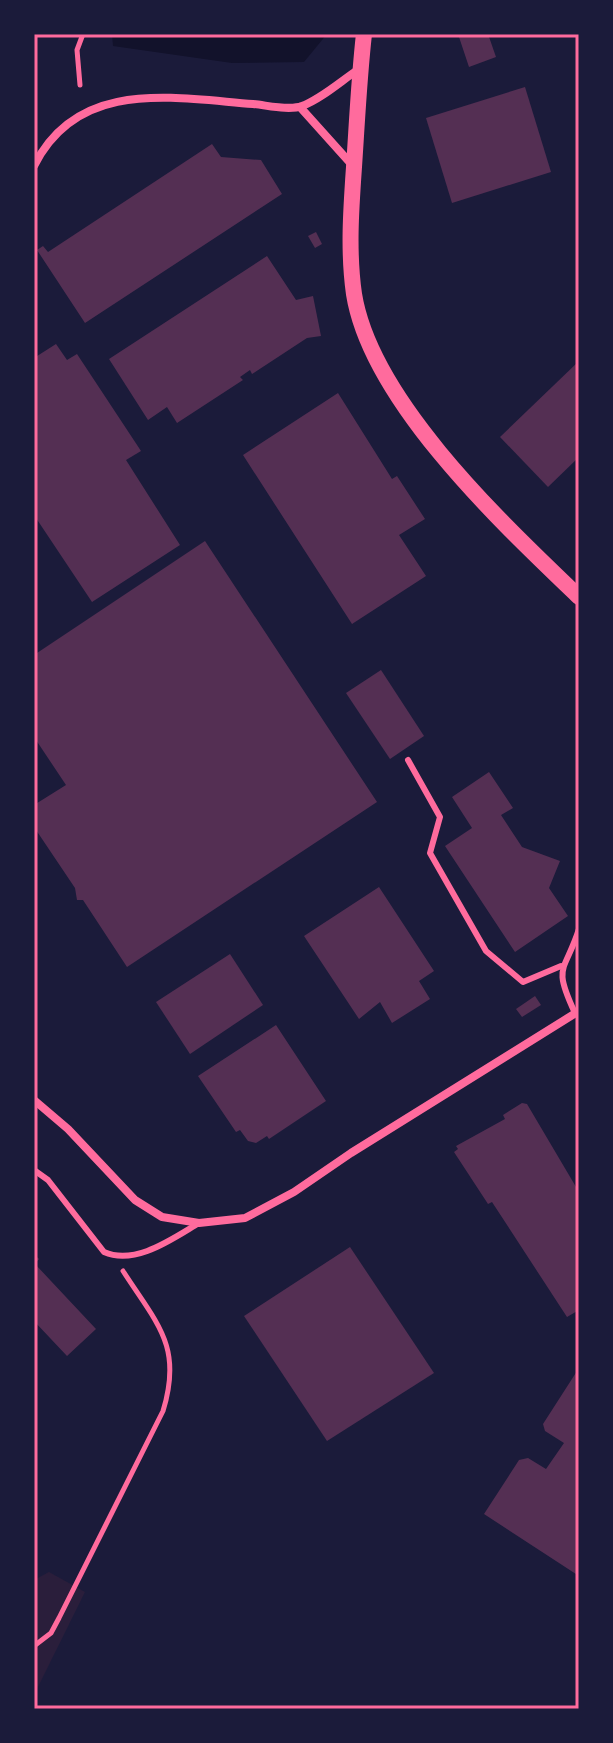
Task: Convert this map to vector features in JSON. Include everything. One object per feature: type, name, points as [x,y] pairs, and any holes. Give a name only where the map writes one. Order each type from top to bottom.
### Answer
[{"type":"main road","points":[[364,34],[350,221],[355,296],[377,357],[395,389],[442,454],[523,543],[579,597]]},
{"type":"street","points":[[34,166],[41,152],[71,121],[107,102],[154,96],[300,107],[360,68]]},
{"type":"street","points":[[300,107],[354,168]]},
{"type":"street","points":[[34,1100],[68,1129],[135,1200],[162,1217],[199,1223],[245,1218],[294,1192],[577,1012]]},
{"type":"lane","points":[[408,760],[440,817],[430,853],[486,951],[523,982],[561,966]]},
{"type":"lane","points":[[577,1012],[564,989],[561,966],[579,929]]},
{"type":"lane","points":[[34,1170],[48,1180],[104,1252],[114,1257],[126,1258],[163,1244],[199,1223]]},
{"type":"path","points":[[80,85],[77,50],[83,34]]},
{"type":"path","points":[[34,1646],[51,1633],[88,1565],[163,1411],[171,1386],[172,1364],[162,1333],[114,1257]]},
{"type":"shaded area","points":[[112,34],[327,34],[304,62],[232,63],[113,46]]},
{"type":"shaded area","points":[[49,1572],[85,1592],[34,1695],[34,1580]]},
{"type":"building","points":[[458,34],[488,34],[496,57],[469,67]]},
{"type":"building","points":[[525,87],[551,172],[452,203],[426,118]]},
{"type":"building","points":[[212,144],[221,157],[261,160],[282,194],[85,323],[37,250],[43,246],[48,252]]},
{"type":"building","points":[[316,232],[322,244],[315,248],[308,236]]},
{"type":"building","points":[[267,256],[296,300],[313,296],[321,336],[307,338],[252,374],[250,370],[240,377],[243,380],[177,423],[167,407],[148,420],[109,359]]},
{"type":"building","points":[[56,344],[67,360],[77,354],[141,451],[126,460],[180,545],[92,602],[34,515],[34,358]]},
{"type":"building","points":[[579,361],[579,457],[548,487],[500,437]]},
{"type":"building","points":[[338,393],[392,479],[397,476],[425,519],[399,535],[426,576],[352,624],[243,455]]},
{"type":"building","points":[[205,541],[377,802],[127,967],[83,900],[77,900],[75,888],[34,827],[34,805],[66,785],[34,737],[34,655]]},
{"type":"building","points":[[381,670],[424,736],[390,759],[346,693]]},
{"type":"building","points":[[489,772],[513,808],[501,815],[522,847],[560,861],[549,888],[568,916],[515,952],[445,846],[472,828],[452,797]]},
{"type":"building","points":[[379,887],[434,971],[419,981],[430,999],[392,1023],[380,1002],[359,1019],[304,936]]},
{"type":"building","points":[[230,954],[263,1005],[190,1054],[156,1002]]},
{"type":"building","points":[[535,996],[541,1005],[522,1017],[516,1009]]},
{"type":"building","points":[[276,1025],[326,1101],[269,1139],[267,1136],[256,1143],[248,1141],[240,1130],[236,1132],[198,1076]]},
{"type":"building","points":[[522,1103],[527,1104],[579,1192],[579,1310],[567,1317],[492,1202],[488,1204],[454,1152],[458,1149],[456,1146],[505,1119],[503,1115]]},
{"type":"building","points":[[350,1247],[434,1373],[327,1441],[244,1316]]},
{"type":"building","points":[[34,1254],[39,1259],[35,1264],[96,1329],[67,1356],[34,1321]]},
{"type":"building","points":[[579,1368],[579,1576],[484,1514],[519,1460],[528,1458],[546,1469],[564,1443],[545,1431],[543,1424]]}]
